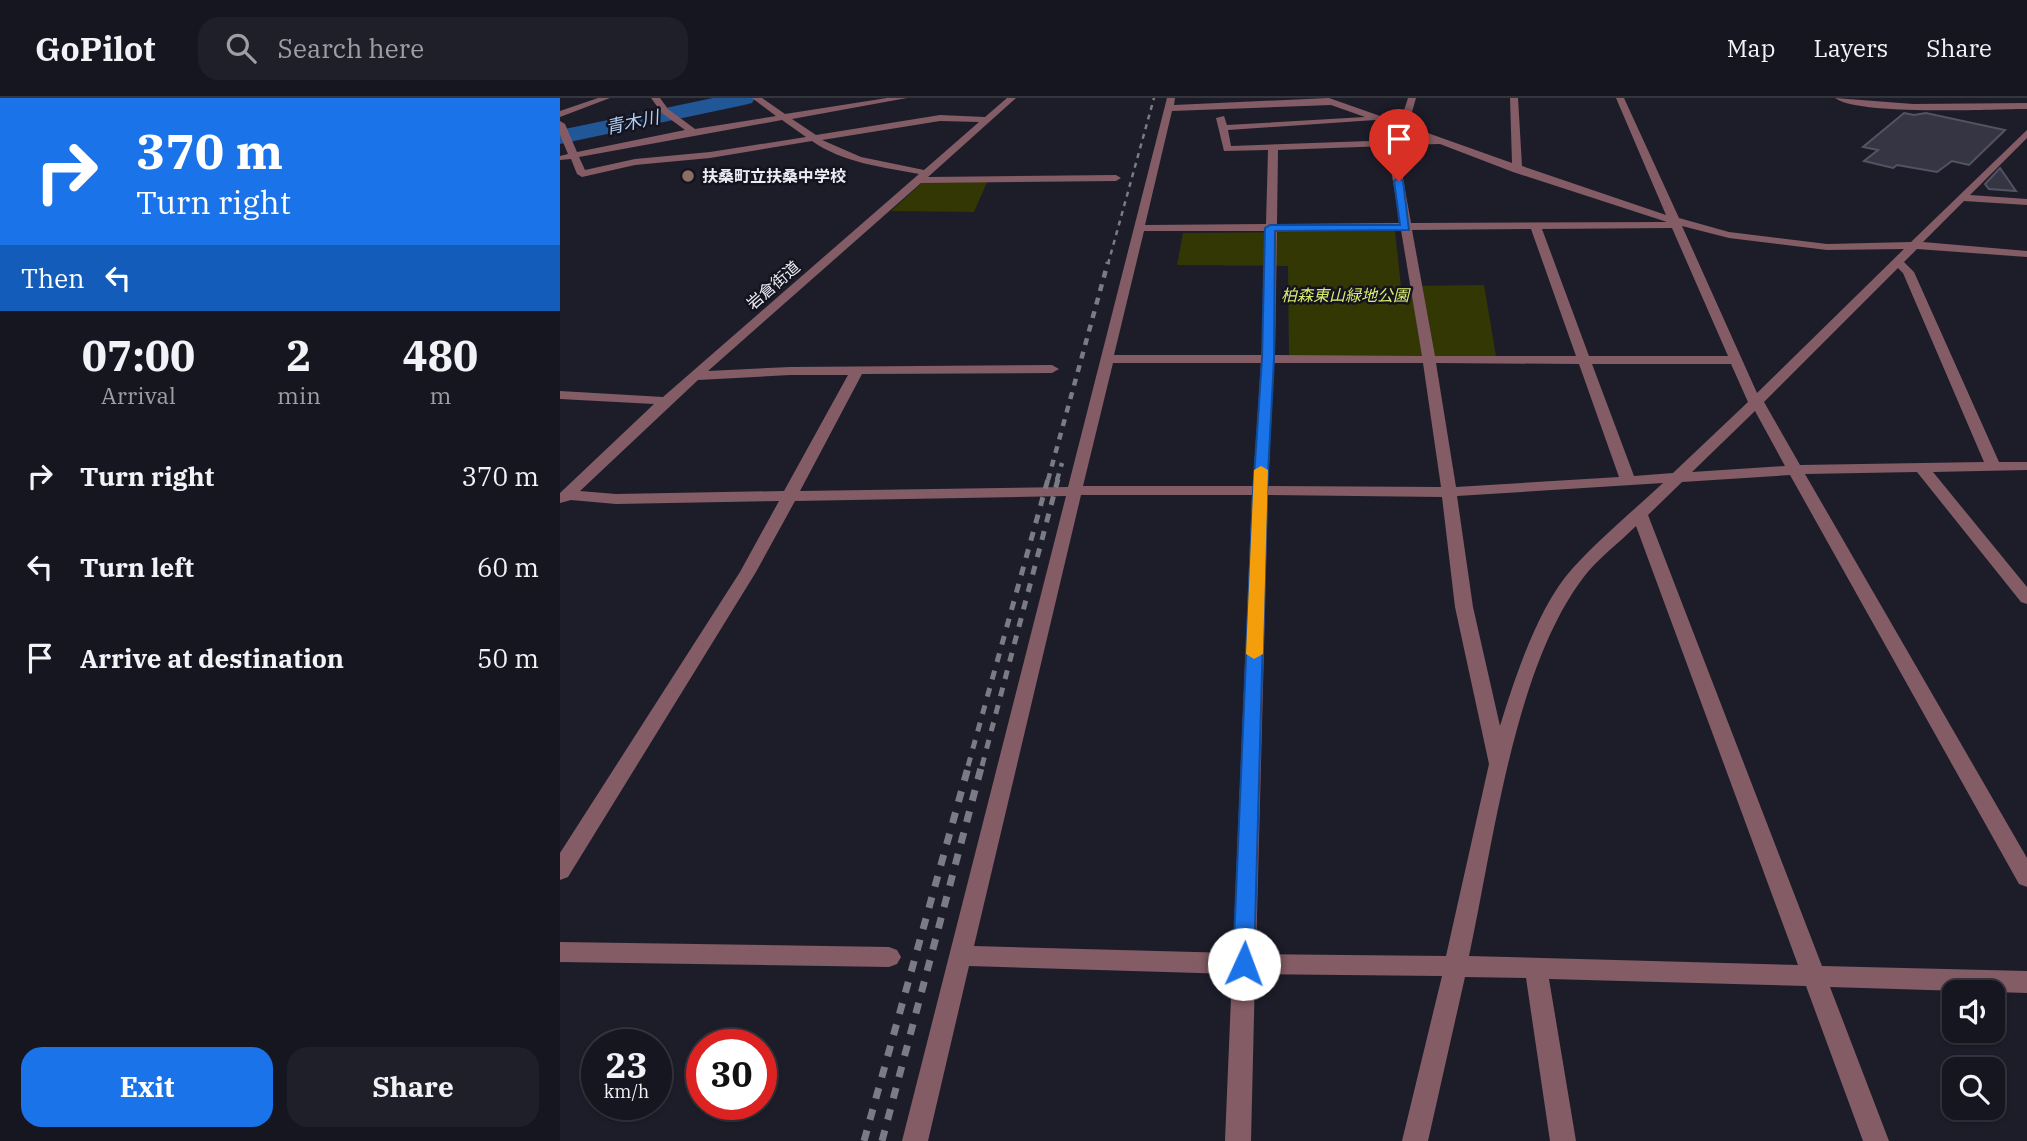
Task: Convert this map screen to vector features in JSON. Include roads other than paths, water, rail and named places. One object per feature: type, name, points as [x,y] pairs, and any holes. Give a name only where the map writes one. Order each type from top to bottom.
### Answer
[{"type":"street","points":[[560,114],[606,98]]},
{"type":"street","points":[[655,98],[665,111],[692,131]]},
{"type":"street","points":[[756,98],[811,137],[848,156],[923,176],[1116,178]]},
{"type":"street","points":[[560,124],[582,174],[635,162],[710,155],[811,137],[891,113],[903,98]]},
{"type":"street","name":"岩倉街道","points":[[564,498],[666,401],[1012,98]]},
{"type":"street","points":[[1321,98],[1517,170],[1676,222],[1790,244],[1827,247],[1914,245],[2027,254]]},
{"type":"street","points":[[1403,128],[1412,98]]},
{"type":"street","points":[[1514,98],[1517,170]]},
{"type":"street","points":[[1620,98],[1756,402],[2027,878]]},
{"type":"street","points":[[1839,98],[1890,105],[1935,101],[2027,106]]},
{"type":"street","points":[[915,1141],[1170,103],[1332,102]]},
{"type":"street","points":[[1221,103],[1227,149],[1392,145],[1439,141]]},
{"type":"street","points":[[560,158],[692,131],[786,119],[891,113],[988,120]]},
{"type":"street","points":[[1223,128],[1378,119]]},
{"type":"street","points":[[1415,1141],[1499,766],[1527,673],[1556,605],[1577,574],[1756,402],[2027,133]]},
{"type":"street","points":[[1392,145],[1440,424],[1464,607],[1499,766]]},
{"type":"street","points":[[1238,1141],[1260,492],[1268,359],[1272,147]]},
{"type":"street","points":[[1961,198],[2027,202]]},
{"type":"street","points":[[1139,228],[1658,226],[1676,222]]},
{"type":"street","points":[[1536,227],[1628,481]]},
{"type":"street","points":[[1897,261],[1908,272],[1993,466]]},
{"type":"street","points":[[1107,359],[1736,360]]},
{"type":"street","points":[[697,376],[790,371],[1052,369]]},
{"type":"street","points":[[560,871],[748,572],[857,371]]},
{"type":"street","points":[[560,395],[666,401]]},
{"type":"street","points":[[564,498],[1074,492],[1448,492],[1793,470],[2027,466]]},
{"type":"street","points":[[1921,467],[2027,598]]},
{"type":"street","points":[[1640,514],[1876,1141]]},
{"type":"street","points":[[560,952],[889,957]]},
{"type":"street","points":[[961,956],[2027,982]]},
{"type":"street","points":[[1536,968],[1563,1141]]},
{"type":"waterway","name":"青木川","points":[[560,137],[744,98]]},
{"type":"railway","points":[[1108,264],[1154,98]]},
{"type":"railway","points":[[1048,480],[1108,262]]},
{"type":"railway","points":[[1057,480],[1062,463]]},
{"type":"railway","points":[[968,766],[1048,479]]},
{"type":"railway","points":[[982,766],[1058,479]]},
{"type":"railway","points":[[864,1141],[969,764]]},
{"type":"railway","points":[[882,1141],[982,764]]},
{"type":"place","name":"扶桑町立扶桑中学校","points":[[688,176]]},
{"type":"park label","name":"柏森東山緑地公園","points":[[1345,295]]}]
